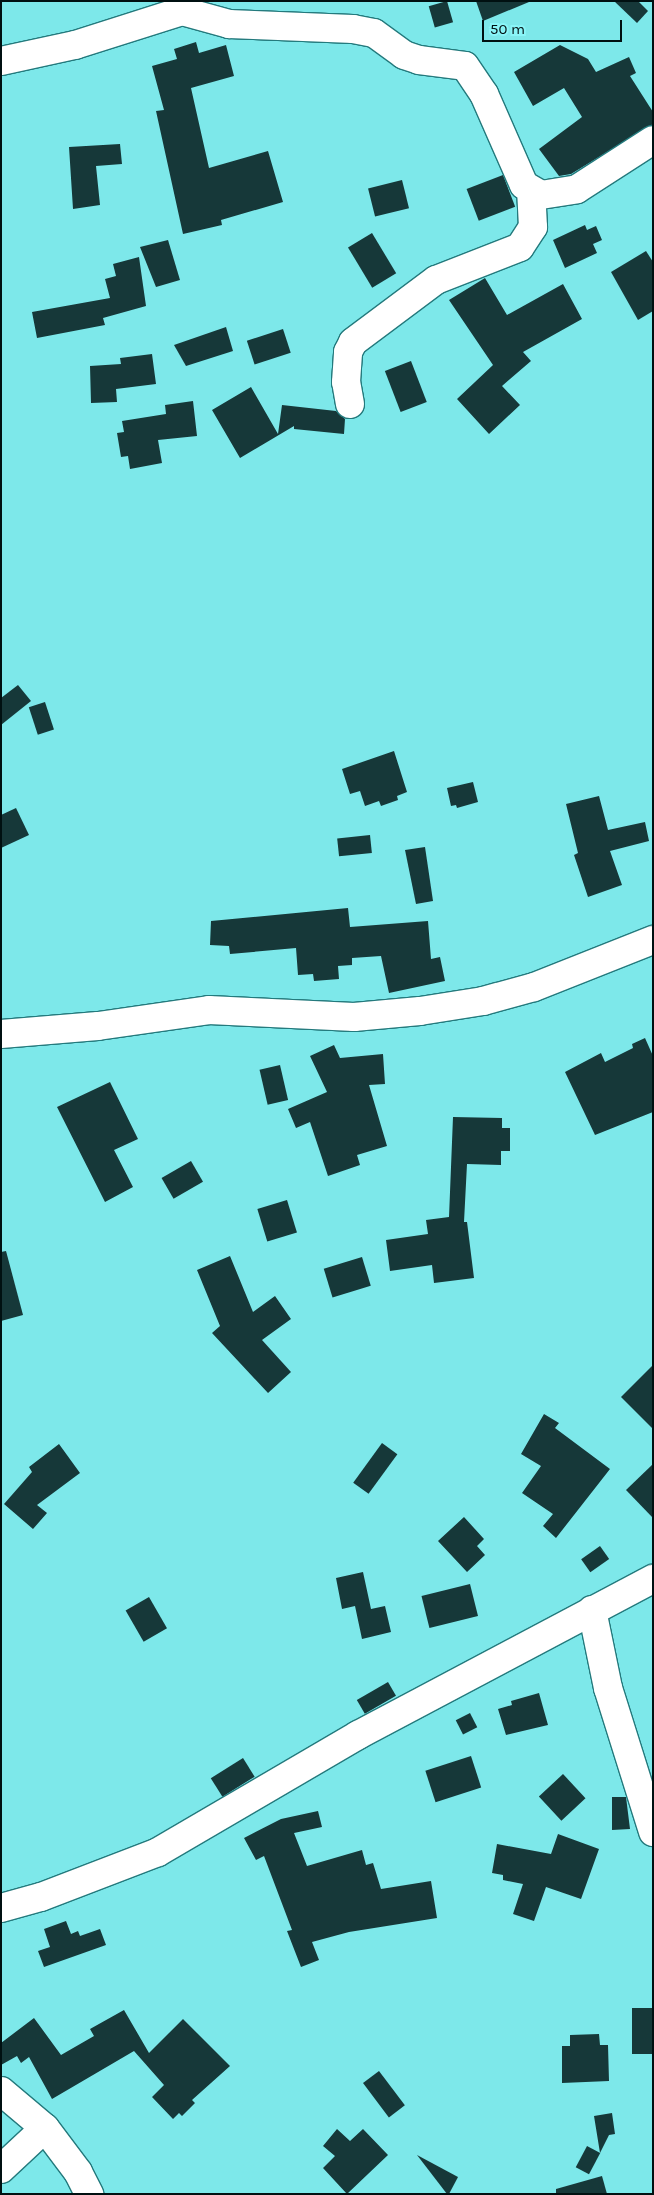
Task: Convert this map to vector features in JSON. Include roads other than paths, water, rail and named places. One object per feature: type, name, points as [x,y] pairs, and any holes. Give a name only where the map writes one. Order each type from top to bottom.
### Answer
[{"type":"street","points":[[1,60],[75,45],[182,12],[229,24],[272,23],[374,34],[404,55],[465,66],[484,94],[524,185],[531,191],[541,195],[577,189],[653,140]]},
{"type":"street","points":[[350,404],[346,382],[348,352],[353,342],[436,280],[520,247],[534,227],[531,191]]},
{"type":"street","points":[[1,1034],[98,1026],[209,1010],[354,1017],[420,1011],[483,1001],[534,987],[653,940]]},
{"type":"street","points":[[1,1908],[41,1897],[158,1852],[358,1735],[653,1579]]},
{"type":"street","points":[[592,1610],[608,1688],[653,1832]]},
{"type":"street","points":[[1,2091],[45,2128],[78,2172],[89,2194]]},
{"type":"street","points":[[1,2169],[45,2128]]}]
